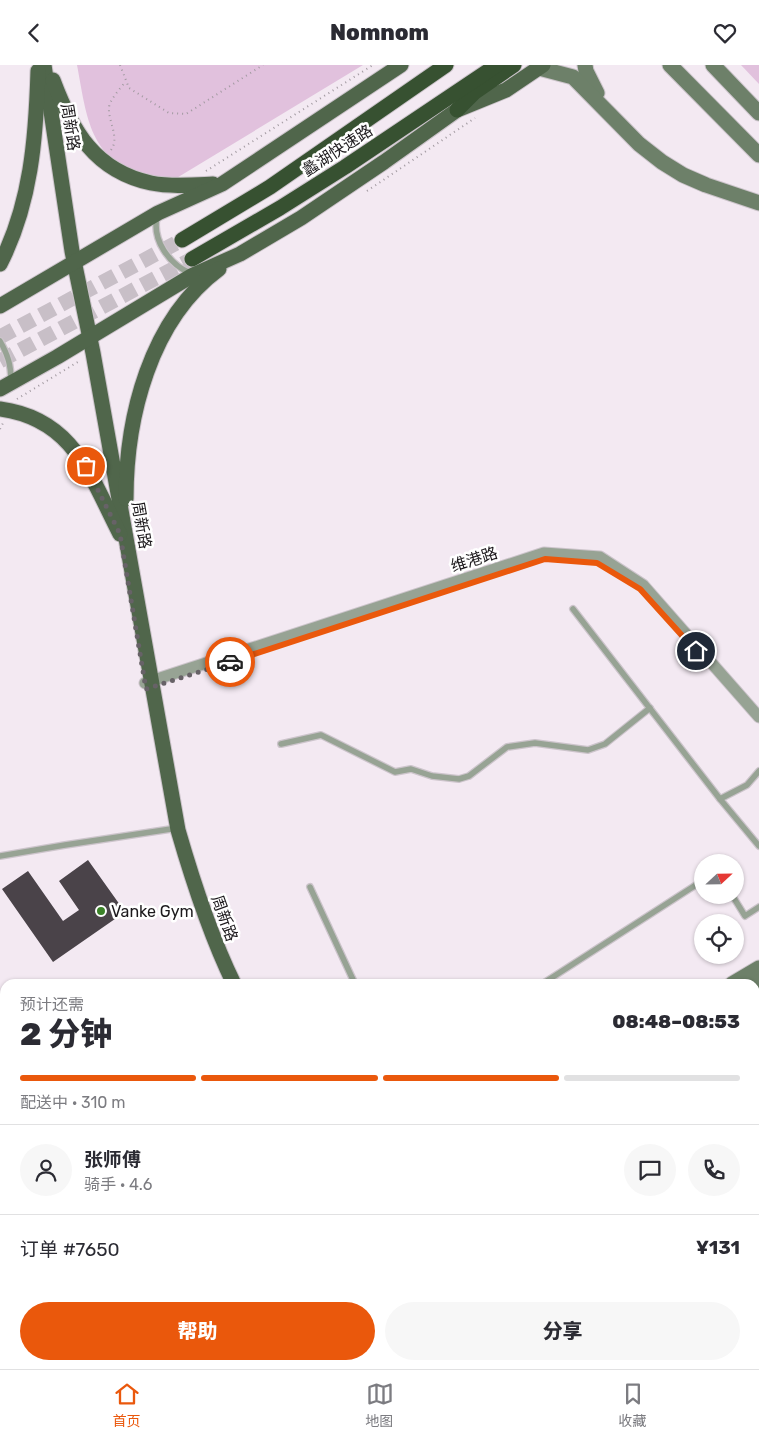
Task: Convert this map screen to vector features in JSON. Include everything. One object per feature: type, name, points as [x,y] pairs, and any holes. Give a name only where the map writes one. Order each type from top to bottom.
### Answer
[{"type":"highway","name":"蠡湖快速路","points":[[182,240],[270,187],[446,65]]},
{"type":"highway","name":"蠡湖快速路","points":[[192,259],[280,208],[345,167],[497,65]]},
{"type":"highway","points":[[457,110],[475,92],[514,65]]},
{"type":"main road","name":"周新路","points":[[39,65],[72,263],[88,338],[123,532],[172,829],[187,883],[216,960],[226,979]]},
{"type":"main road","points":[[0,264],[10,244],[27,193],[36,128],[39,65]]},
{"type":"main road","name":"周新路","points":[[45,65],[72,263]]},
{"type":"main road","points":[[45,65],[61,103],[74,126],[87,145],[102,161],[117,172],[153,184],[222,184]]},
{"type":"main road","points":[[0,306],[158,213],[222,184],[401,65]]},
{"type":"main road","points":[[586,65],[586,71],[595,91],[643,140],[665,159],[709,181],[752,197],[759,197]]},
{"type":"main road","points":[[670,65],[759,155]]},
{"type":"main road","points":[[712,65],[759,113]]},
{"type":"main road","points":[[123,532],[129,451],[136,411],[149,365],[163,337],[192,294],[208,277],[240,254],[301,218],[457,110],[506,90],[541,67],[573,77],[639,144],[662,162],[706,185],[759,203]]},
{"type":"main road","points":[[5,386],[193,275],[240,254]]},
{"type":"main road","points":[[0,409],[17,411],[37,419],[58,433],[75,449],[123,532]]},
{"type":"main road","name":"周新路","points":[[148,685],[178,830],[192,879],[222,959],[232,979]]},
{"type":"main road","points":[[740,979],[759,968]]},
{"type":"street","name":"维港路","points":[[148,685],[544,553],[600,557],[643,585],[759,717]]},
{"type":"street","name":"维港路","points":[[148,685],[545,559],[597,563],[640,589],[759,725]]},
{"type":"lane","points":[[158,213],[155,227],[158,239],[172,262],[193,275]]},
{"type":"lane","points":[[0,341],[7,353],[11,367],[5,386]]},
{"type":"lane","points":[[573,609],[720,799],[759,846]]},
{"type":"lane","points":[[280,744],[321,735],[395,772],[411,769],[432,776],[459,779],[469,776],[507,747],[535,743],[588,750],[605,744],[650,708]]},
{"type":"lane","points":[[720,799],[747,785],[759,771]]},
{"type":"lane","points":[[0,856],[172,829]]},
{"type":"lane","points":[[550,979],[694,886]]},
{"type":"lane","points":[[310,887],[353,979]]},
{"type":"lane","points":[[738,904],[745,916],[759,907]]},
{"type":"path","points":[[120,65],[129,88],[169,113],[186,114],[263,65]]},
{"type":"path","points":[[102,161],[113,147],[114,135],[109,106],[126,81]]},
{"type":"shaded area","points":[[77,65],[363,65],[175,179],[141,175],[123,167],[110,157],[92,131],[83,99]]},
{"type":"shaded area","points":[[741,65],[759,65],[759,84]]},
{"type":"building","name":"Vanke Gym","points":[[88,860],[125,912],[53,962],[2,889],[28,871],[63,921],[79,910],[59,881]]},
{"type":"tunnel","points":[[0,337],[182,240]]},
{"type":"tunnel","points":[[0,361],[192,259]]},
{"type":"way so far","points":[[86,466],[120,534],[146,689],[230,662]]},
{"type":"place","name":"Vanke Gym","points":[[101,911]]},
{"type":"route","points":[[230,662],[545,559],[597,563],[640,589],[696,651]]}]
